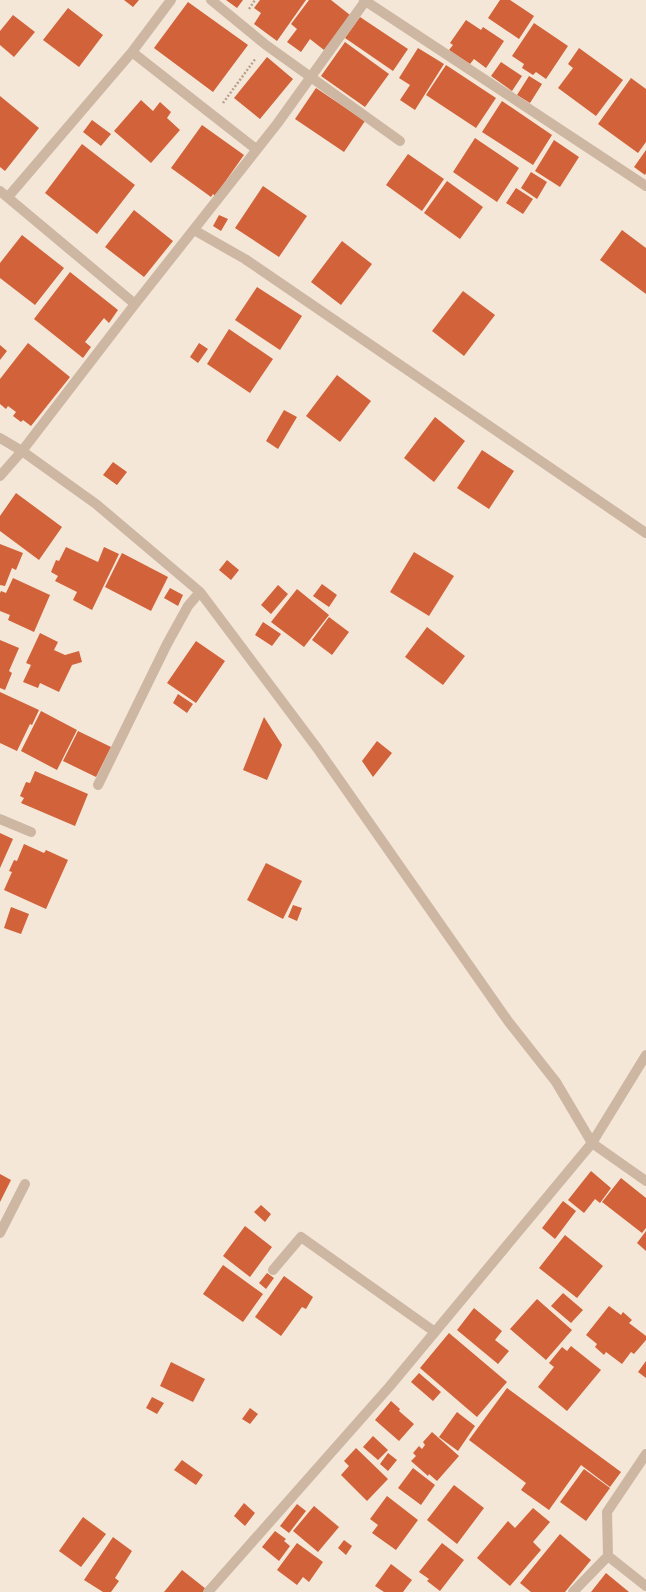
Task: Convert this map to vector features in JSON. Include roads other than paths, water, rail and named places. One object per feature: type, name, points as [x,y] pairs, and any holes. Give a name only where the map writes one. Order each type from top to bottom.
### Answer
[{"type":"street","points":[[135,304],[4,194],[132,52],[171,0]]},
{"type":"street","points":[[211,0],[266,45],[400,141]]},
{"type":"street","points":[[0,476],[22,451],[276,124],[366,0],[646,186]]},
{"type":"street","points":[[132,52],[256,149]]},
{"type":"street","points":[[194,230],[245,259],[646,534]]},
{"type":"street","points":[[0,438],[22,451],[96,504],[200,592],[317,748],[508,1021],[556,1082],[592,1143],[646,1180]]},
{"type":"street","points":[[98,785],[167,644],[188,606],[200,592]]},
{"type":"street","points":[[0,819],[31,832]]},
{"type":"street","points":[[208,1592],[390,1386],[592,1143],[646,1055]]},
{"type":"street","points":[[0,1233],[24,1184]]},
{"type":"street","points":[[273,1270],[301,1237],[435,1332]]},
{"type":"street","points":[[573,1592],[608,1556],[606,1512],[646,1454]]},
{"type":"street","points":[[608,1556],[646,1586]]}]
